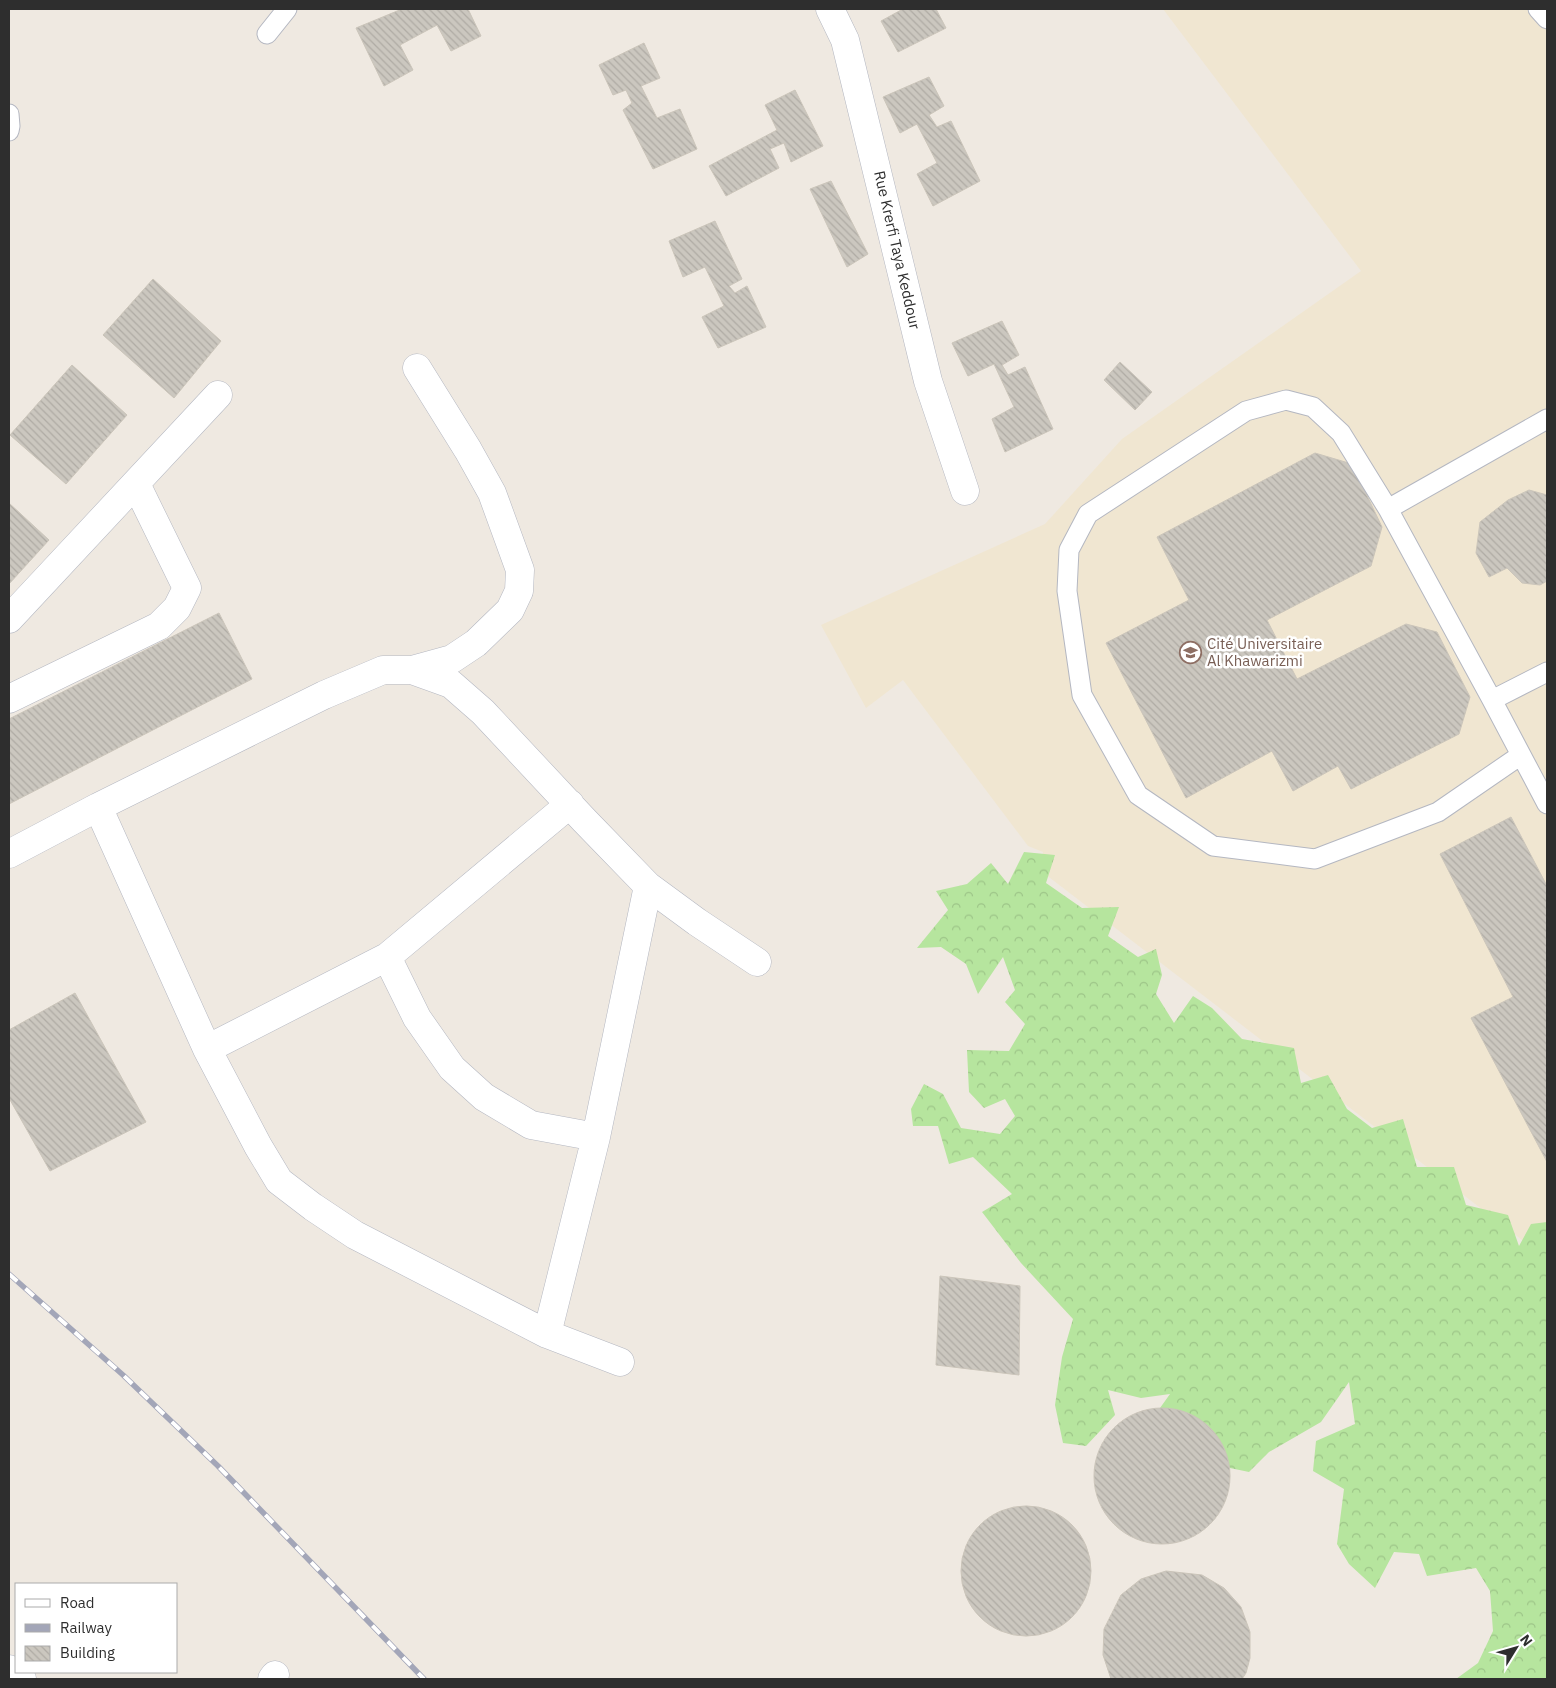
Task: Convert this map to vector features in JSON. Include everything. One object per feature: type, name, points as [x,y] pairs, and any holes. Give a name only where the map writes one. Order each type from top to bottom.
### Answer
[{"type":"street","name":"Rue Krerfi Taya Keddour","points":[[830,9],[845,40],[928,381],[965,491]]},
{"type":"street","points":[[9,854],[98,807],[324,695],[383,670],[412,670],[452,659],[476,643],[510,610],[519,591],[520,570],[492,493],[468,450],[417,368]]},
{"type":"street","points":[[9,620],[218,395]]},
{"type":"street","points":[[9,699],[160,626],[177,608],[187,588],[136,484]]},
{"type":"street","points":[[412,670],[451,684],[482,712],[648,886],[756,962]]},
{"type":"street","points":[[207,1049],[388,957],[570,804]]},
{"type":"street","points":[[98,807],[207,1049],[258,1146],[279,1181],[313,1207],[355,1235],[547,1334],[620,1362]]},
{"type":"street","points":[[547,1334],[596,1137],[648,886]]},
{"type":"street","points":[[388,957],[417,1018],[452,1068],[484,1097],[531,1124],[596,1137]]},
{"type":"street","points":[[9,1669],[22,1679]]},
{"type":"lane","points":[[266,34],[286,9]]},
{"type":"lane","points":[[1538,9],[1547,19]]},
{"type":"lane","points":[[9,114],[9,131]]},
{"type":"lane","points":[[1521,755],[1438,812],[1315,859],[1213,846],[1138,795],[1082,695],[1067,591],[1068,550],[1088,514],[1246,411],[1286,400],[1313,406],[1341,434],[1388,509],[1492,700],[1547,804]]},
{"type":"lane","points":[[1388,509],[1547,419]]},
{"type":"lane","points":[[1492,700],[1547,672]]},
{"type":"shaded area","name":"Cité Universitaire Al Khawarizmi","points":[[1163,9],[1547,9],[1547,1259],[1041,871],[1043,852],[1028,846],[903,680],[866,708],[821,625],[1045,524],[1122,439],[1361,271]]},
{"type":"green space","points":[[1024,852],[1055,855],[1046,883],[1082,908],[1119,907],[1108,936],[1138,957],[1156,949],[1162,975],[1156,994],[1174,1023],[1193,996],[1212,1008],[1242,1039],[1294,1048],[1301,1083],[1328,1075],[1347,1109],[1372,1128],[1403,1119],[1417,1167],[1454,1167],[1466,1205],[1508,1215],[1519,1246],[1531,1224],[1547,1222],[1547,1428],[1545,1432],[1547,1433],[1547,1679],[1456,1679],[1478,1663],[1493,1631],[1490,1591],[1476,1568],[1427,1576],[1419,1554],[1394,1552],[1375,1588],[1349,1564],[1337,1544],[1344,1489],[1313,1471],[1316,1441],[1355,1424],[1349,1382],[1321,1422],[1269,1452],[1249,1472],[1206,1463],[1181,1428],[1150,1422],[1170,1394],[1141,1398],[1108,1390],[1115,1415],[1086,1446],[1063,1443],[1055,1405],[1062,1357],[1073,1319],[1021,1263],[982,1212],[1012,1194],[973,1157],[949,1164],[938,1126],[913,1126],[911,1109],[924,1084],[943,1094],[961,1128],[1000,1134],[1015,1116],[1005,1099],[984,1108],[969,1092],[967,1050],[1009,1051],[1025,1024],[1005,1002],[1015,990],[1003,957],[978,994],[966,964],[941,947],[917,948],[948,910],[936,891],[967,884],[991,863],[1008,884]]},
{"type":"building","points":[[402,9],[468,9],[481,36],[451,51],[437,25],[400,45],[413,70],[384,86],[356,28]]},
{"type":"building","points":[[903,9],[936,9],[946,28],[898,52],[881,21]]},
{"type":"building","points":[[644,43],[660,78],[641,86],[657,118],[680,109],[697,149],[653,169],[623,110],[632,103],[626,90],[613,95],[599,65]]},
{"type":"building","points":[[929,77],[944,106],[929,115],[937,127],[951,121],[980,181],[933,206],[917,174],[937,163],[917,124],[900,133],[883,97]]},
{"type":"building","points":[[795,90],[823,146],[791,162],[784,143],[770,149],[779,168],[726,196],[709,166],[777,130],[765,105]]},
{"type":"building","points":[[831,181],[868,254],[847,267],[810,189]]},
{"type":"building","points":[[715,221],[742,279],[729,286],[735,293],[747,286],[766,327],[718,348],[702,317],[724,306],[705,267],[683,277],[669,241]]},
{"type":"building","points":[[153,279],[221,341],[174,398],[103,335]]},
{"type":"building","points":[[1002,321],[1019,355],[1002,365],[1008,375],[1025,367],[1053,429],[1005,452],[992,419],[1014,407],[994,364],[968,376],[952,343]]},
{"type":"building","points":[[1120,362],[1152,392],[1135,410],[1104,380]]},
{"type":"building","points":[[72,365],[127,415],[66,484],[10,435]]},
{"type":"building","points":[[1315,453],[1352,464],[1382,527],[1371,566],[1267,620],[1297,679],[1406,624],[1437,632],[1470,697],[1459,734],[1351,789],[1338,766],[1293,791],[1272,751],[1186,798],[1106,643],[1189,600],[1157,537]]},
{"type":"building","points":[[1529,490],[1547,495],[1547,581],[1540,585],[1522,583],[1507,568],[1489,577],[1476,553],[1480,522],[1508,500]]},
{"type":"building","points":[[9,503],[49,540],[9,584]]},
{"type":"building","points":[[219,613],[252,679],[9,804],[9,719]]},
{"type":"building","points":[[1511,817],[1547,886],[1547,1162],[1471,1018],[1513,997],[1440,854]]},
{"type":"building","points":[[75,993],[146,1122],[50,1171],[9,1098],[9,1030]]},
{"type":"building","points":[[940,1276],[1020,1286],[1019,1375],[936,1365]]},
{"type":"building","points":[[1162,1408],[1188,1413],[1200,1419],[1210,1428],[1219,1438],[1225,1450],[1230,1476],[1225,1502],[1219,1514],[1210,1524],[1200,1533],[1188,1539],[1162,1544],[1136,1539],[1124,1533],[1114,1524],[1105,1514],[1099,1502],[1094,1476],[1099,1450],[1105,1438],[1114,1428],[1124,1419],[1136,1413]]},
{"type":"building","points":[[1026,1506],[1039,1507],[1051,1511],[1072,1525],[1086,1546],[1090,1558],[1090,1584],[1086,1596],[1072,1617],[1051,1631],[1039,1635],[1026,1636],[1013,1635],[1001,1631],[980,1617],[966,1596],[962,1584],[961,1571],[962,1558],[966,1546],[980,1525],[1001,1511],[1013,1507]]},
{"type":"building","points":[[1166,1571],[1202,1575],[1224,1588],[1241,1607],[1250,1632],[1250,1658],[1246,1673],[1242,1679],[1111,1679],[1103,1655],[1104,1629],[1121,1595],[1141,1579]]},
{"type":"railway","points":[[9,1274],[123,1375],[218,1466],[424,1679]]},
{"type":"place","name":"Cité Universitaire Al Khawarizmi","points":[[1191,653]]}]
